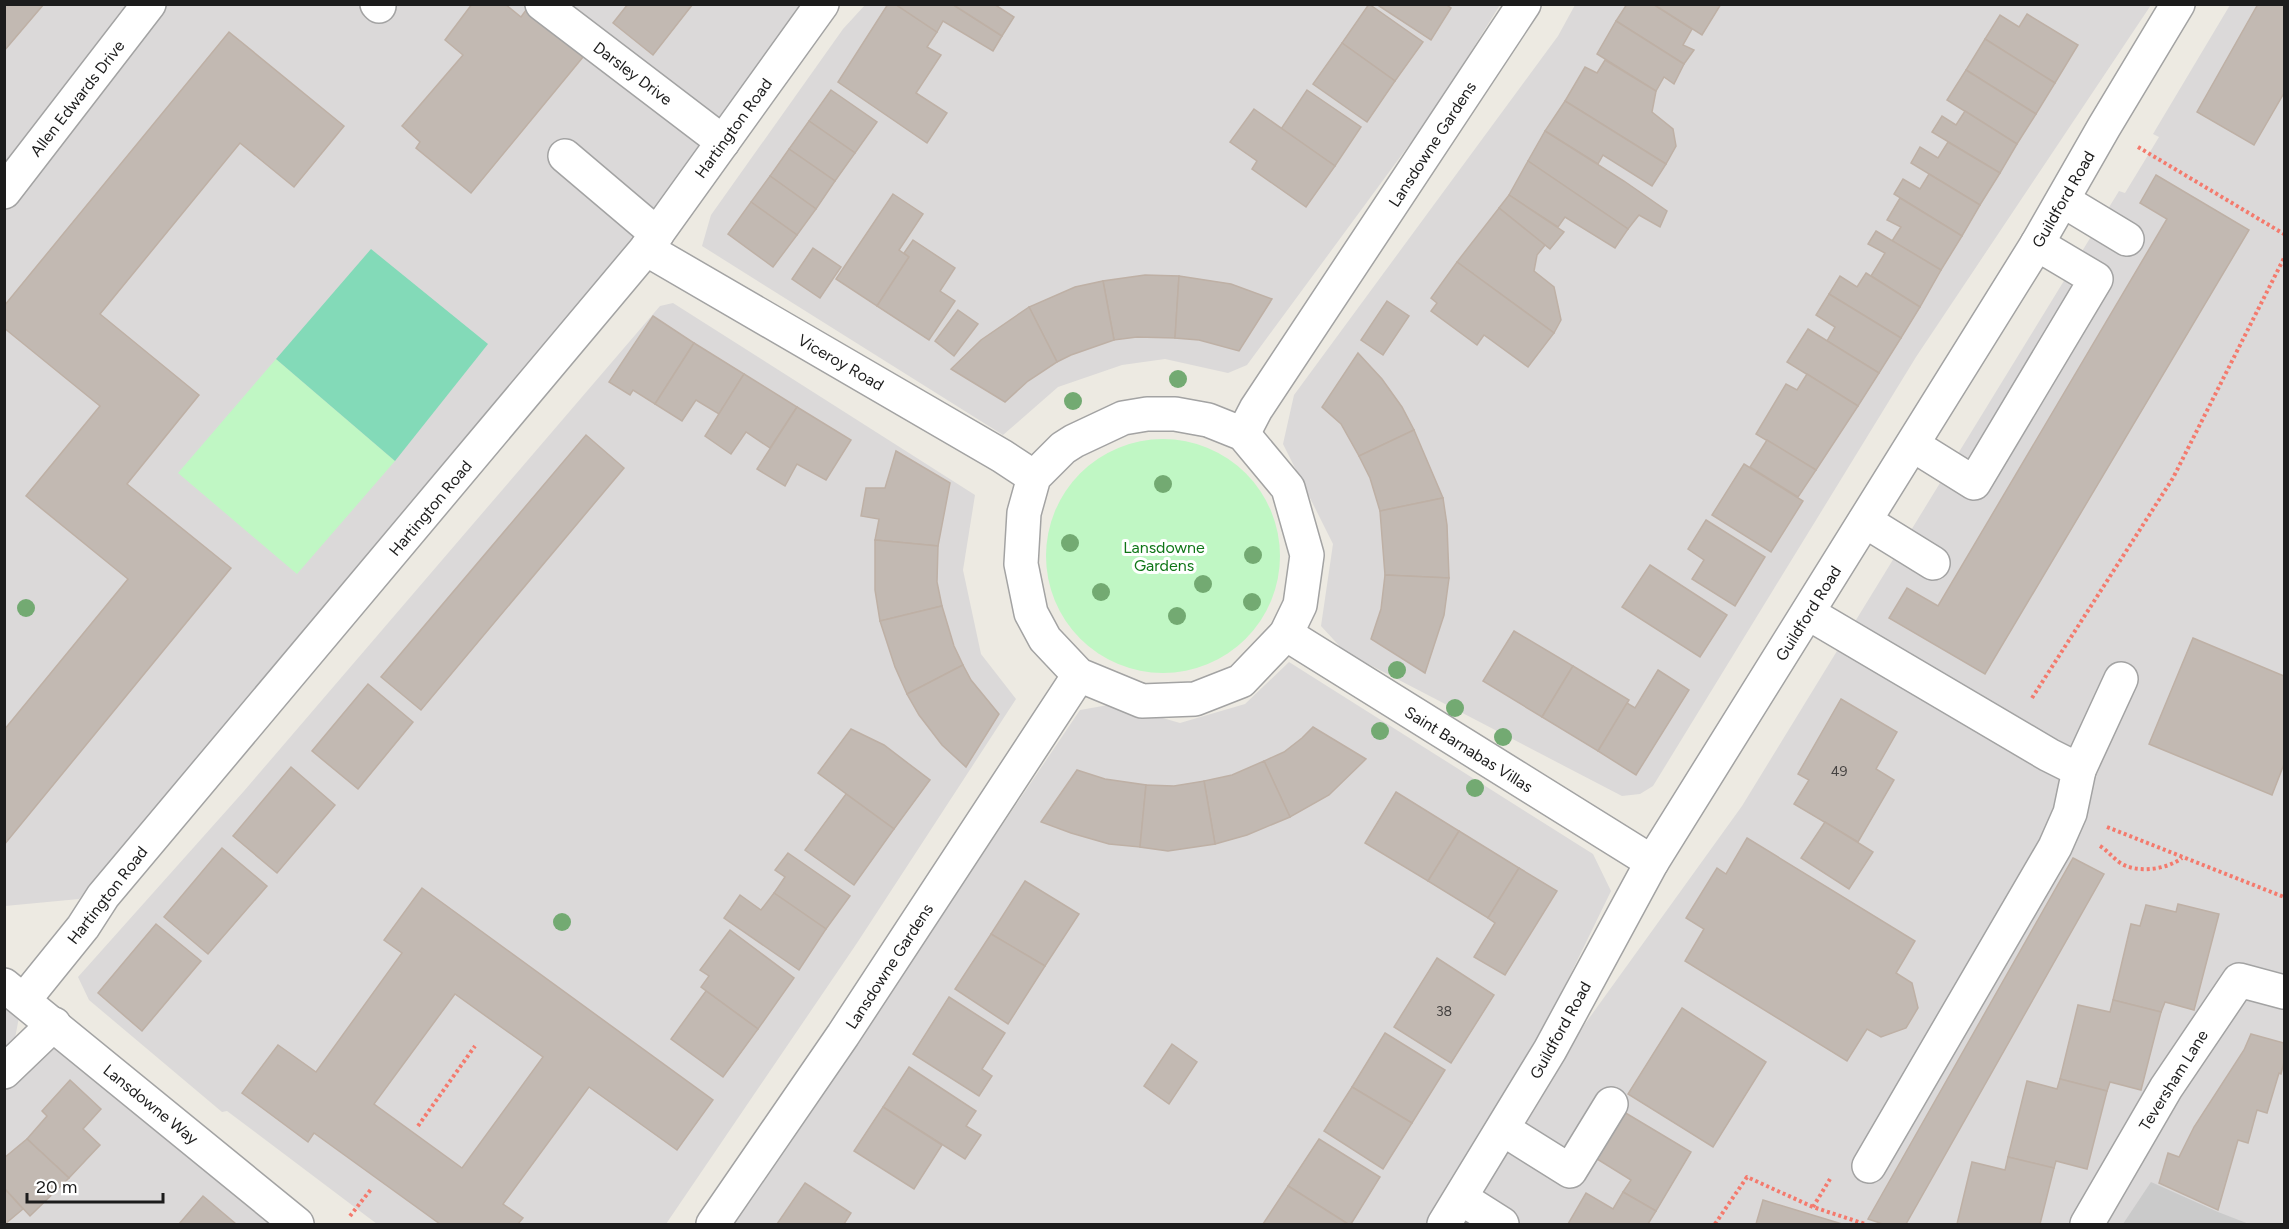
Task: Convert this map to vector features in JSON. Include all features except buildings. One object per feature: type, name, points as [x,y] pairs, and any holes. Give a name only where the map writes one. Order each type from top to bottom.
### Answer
[{"type":"street","name":"Allen Edwards Drive","points":[[4,192],[148,4]]},
{"type":"street","name":"Darsley Drive","points":[[542,4],[723,142]]},
{"type":"street","name":"Hartington Road","points":[[14,992],[83,927],[103,896],[652,242],[822,4]]},
{"type":"street","name":"Lansdowne Gardens","points":[[1243,434],[1256,409],[1524,4]]},
{"type":"street","name":"Guildford Road","points":[[1453,1211],[1550,1050],[1652,862],[2064,201],[2104,127],[2178,4]]},
{"type":"street","name":"Viceroy Road","points":[[565,156],[652,242],[1034,477]]},
{"type":"street","points":[[2064,201],[2127,239]]},
{"type":"street","points":[[1912,445],[1974,483],[2096,279],[2037,244]]},
{"type":"street","points":[[1147,414],[1175,414],[1208,420],[1243,434],[1288,489],[1307,555],[1300,605],[1286,634],[1242,681],[1195,699],[1142,701],[1079,675],[1045,639],[1031,613],[1020,564],[1024,513],[1034,477],[1063,448],[1123,418],[1147,414]]},
{"type":"street","points":[[1865,521],[1933,563]]},
{"type":"street","points":[[1808,613],[2049,755],[2079,770]]},
{"type":"street","name":"Saint Barnabas Villas","points":[[1286,634],[1652,862]]},
{"type":"street","name":"Lansdowne Gardens","points":[[713,1224],[843,1035],[1079,675]]},
{"type":"street","points":[[1869,1166],[2055,846],[2070,813],[2079,770],[2121,679]]},
{"type":"street","name":"Teversham Lane","points":[[2087,1224],[2166,1088],[2239,980],[2284,992]]},
{"type":"street","name":"Lansdowne Way","points":[[14,992],[297,1224]]},
{"type":"street","points":[[4,1072],[54,1024]]},
{"type":"street","points":[[1503,1129],[1570,1171],[1611,1104]]},
{"type":"street","points":[[1453,1211],[1502,1224]]},
{"type":"path","points":[[2104,127],[2284,234]]},
{"type":"path","points":[[2032,699],[2173,478],[2284,258]]},
{"type":"path","points":[[2104,826],[2284,897]]},
{"type":"path","points":[[2055,846],[2097,845],[2108,850],[2118,862],[2134,870],[2172,866],[2182,858]]},
{"type":"path","points":[[418,1126],[476,1046]]},
{"type":"path","points":[[1813,1208],[1832,1176]]},
{"type":"path","points":[[1715,1224],[1747,1177],[1813,1208],[1865,1224]]},
{"type":"path","points":[[350,1215],[372,1188]]},
{"type":"shaded area","points":[[4,5],[806,5],[620,264],[79,899],[5,906]]},
{"type":"shaded area","points":[[865,5],[1500,5],[1434,111],[1247,365],[1228,373],[1165,359],[1122,365],[1058,387],[1003,435],[702,246],[711,215],[843,29]]},
{"type":"shaded area","points":[[1575,5],[2151,5],[1916,357],[1653,786],[1640,794],[1622,796],[1345,652],[1321,626],[1333,544],[1283,444],[1294,395],[1558,36]]},
{"type":"shaded area","points":[[2230,5],[2284,5],[2284,1224],[1460,1224],[1559,1060],[1742,806],[2119,191],[2125,193],[2159,137],[2153,134]]},
{"type":"shaded area","points":[[673,303],[975,495],[963,570],[981,654],[1016,699],[857,943],[666,1224],[377,1224],[227,1111],[222,1112],[89,1000],[78,977],[244,791],[660,306]]},
{"type":"shaded area","points":[[1289,662],[1593,854],[1611,891],[1521,1076],[1428,1224],[733,1224],[1080,710],[1114,704],[1180,723],[1245,704]]},
{"type":"shaded area","points":[[5,1000],[20,1012],[12,1054],[5,1061]]},
{"type":"shaded area","points":[[66,1041],[284,1224],[5,1224],[5,1084],[39,1051]]},
{"type":"shaded area","points":[[2151,1182],[2218,1212],[2249,1224],[2123,1224]]},
{"type":"green space","points":[[371,249],[488,344],[395,461],[276,359]]},
{"type":"green space","points":[[276,359],[395,461],[297,574],[178,473]]},
{"type":"green space","name":"Lansdowne Gardens","points":[[1163,439],[1186,441],[1208,448],[1228,459],[1246,473],[1260,491],[1271,511],[1278,533],[1280,556],[1278,579],[1271,601],[1260,621],[1246,639],[1228,653],[1208,664],[1186,671],[1163,673],[1140,671],[1118,664],[1098,653],[1080,639],[1066,621],[1055,601],[1048,579],[1046,556],[1048,533],[1055,511],[1066,491],[1080,473],[1098,459],[1118,448],[1140,441]]}]
